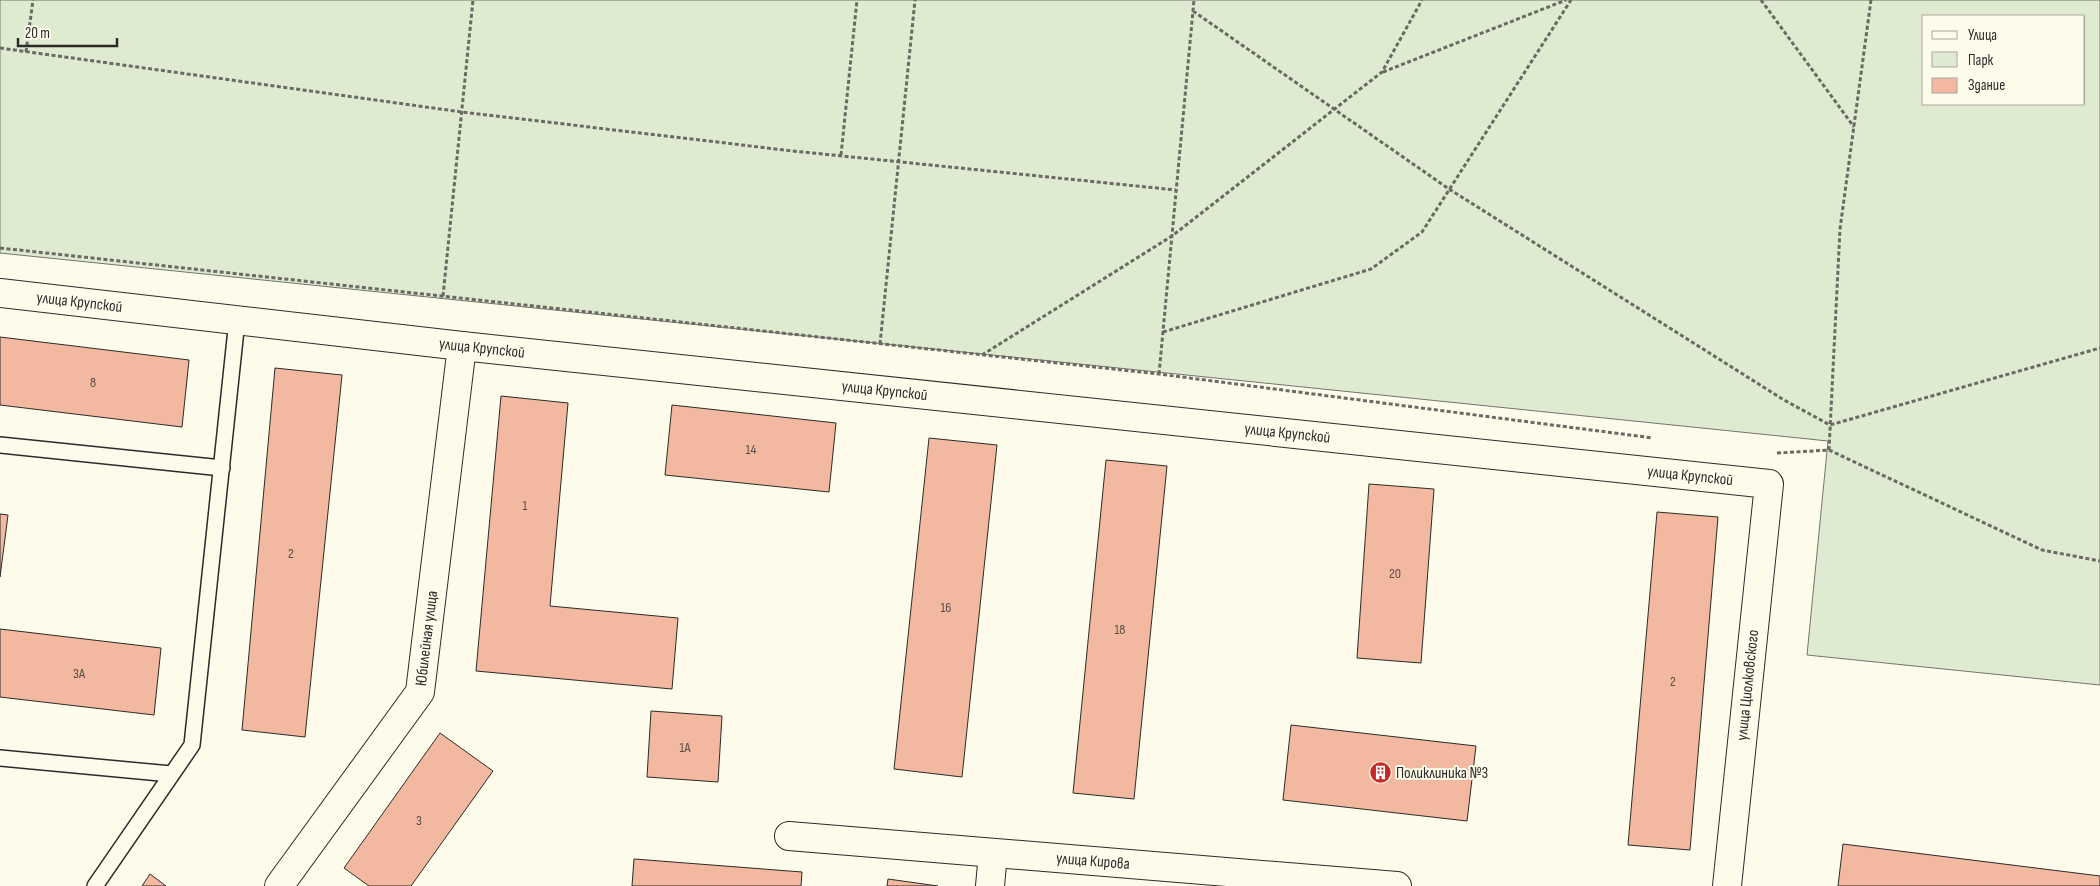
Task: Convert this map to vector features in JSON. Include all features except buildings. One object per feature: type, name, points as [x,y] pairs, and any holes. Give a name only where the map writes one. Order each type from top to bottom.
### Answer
[{"type":"street","name":"улица Крупской","points":[[0,293],[462,346],[1769,484]]},
{"type":"street","name":"Юбилейная улица","points":[[279,886],[420,692],[462,346]]},
{"type":"street","name":"улица Циолковского","points":[[1727,886],[1769,484]]},
{"type":"street","name":"улица Кирова","points":[[789,836],[1397,886]]},
{"type":"street","points":[[990,886],[993,853]]},
{"type":"lane","points":[[95,886],[192,745],[237,320]]},
{"type":"lane","points":[[0,445],[222,468]]},
{"type":"lane","points":[[0,758],[171,774]]},
{"type":"path","points":[[26,52],[34,0]]},
{"type":"path","points":[[443,296],[473,0]]},
{"type":"path","points":[[841,156],[857,0]]},
{"type":"path","points":[[880,344],[915,0]]},
{"type":"path","points":[[1159,374],[1194,0]]},
{"type":"path","points":[[1382,72],[1422,0]]},
{"type":"path","points":[[982,355],[1172,236],[1382,72],[1566,0]]},
{"type":"path","points":[[1163,332],[1371,269],[1422,232],[1571,0]]},
{"type":"path","points":[[1762,0],[1854,127]]},
{"type":"path","points":[[1828,450],[1840,229],[1871,0]]},
{"type":"path","points":[[1193,11],[1449,189],[1784,400],[1830,425],[2100,348]]},
{"type":"path","points":[[0,48],[462,112],[841,156],[1176,190]]},
{"type":"path","points":[[0,248],[1159,374],[1661,439]]},
{"type":"path","points":[[1769,484],[1769,453],[1828,450],[2042,550],[2100,561]]},
{"type":"green space","points":[[0,0],[2100,0],[2100,685],[1807,655],[1828,441],[0,253]]},
{"type":"place","name":"Поликлиника №3","points":[[1380,773]]}]
